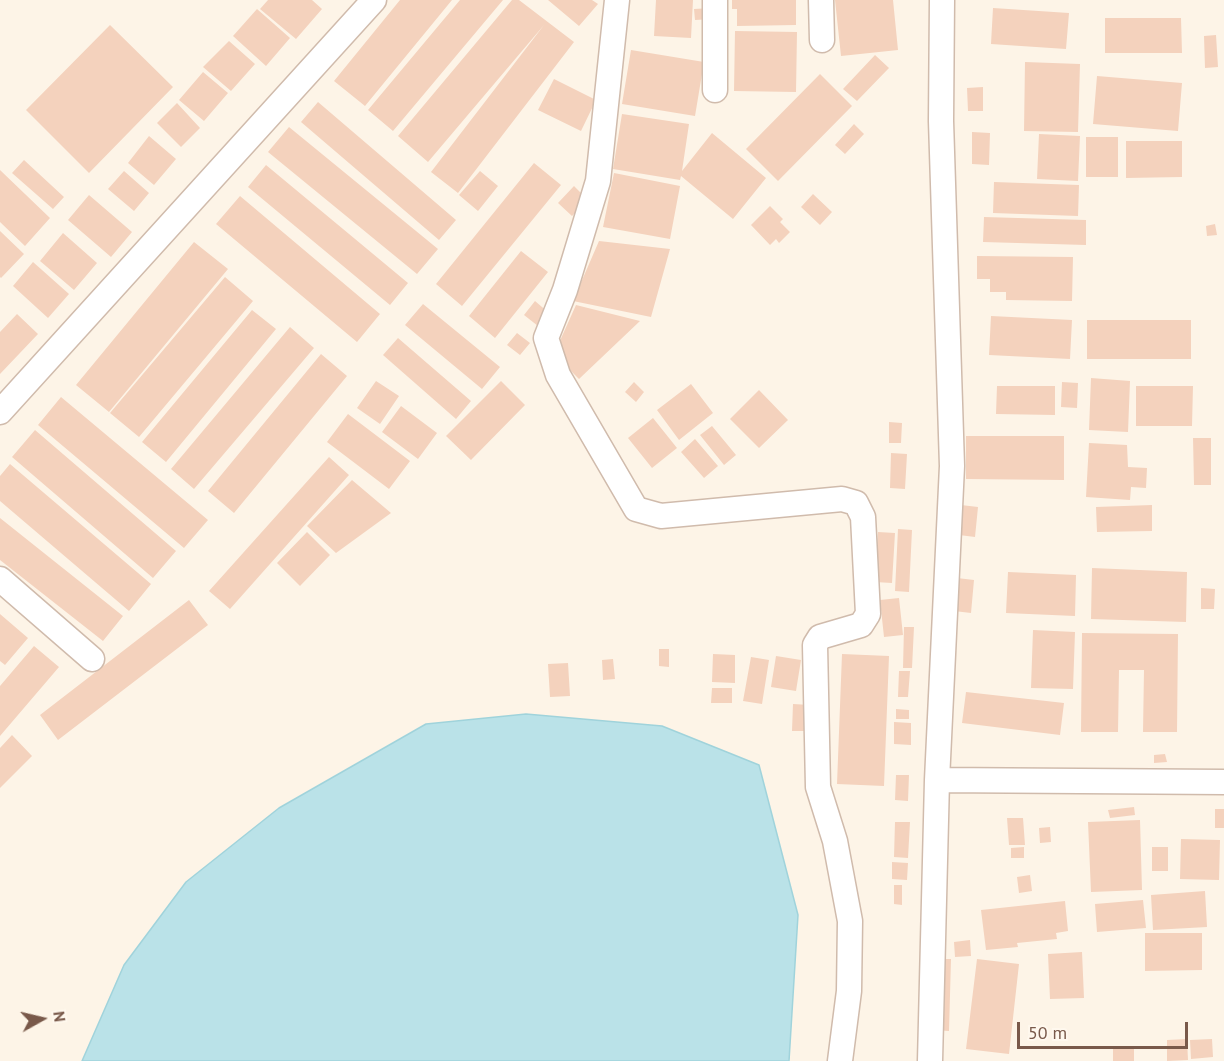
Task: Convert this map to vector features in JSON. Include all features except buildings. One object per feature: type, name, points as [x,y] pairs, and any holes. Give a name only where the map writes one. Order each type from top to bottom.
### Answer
[{"type":"street","points":[[0,412],[374,0]]},
{"type":"street","points":[[617,0],[598,181],[565,290],[546,338],[558,375],[636,509],[661,516],[842,499],[856,503],[862,517],[868,614],[861,626],[820,637],[815,645],[818,787],[835,841],[850,921],[849,991],[840,1061]]},
{"type":"street","points":[[715,0],[715,90]]},
{"type":"street","points":[[821,0],[822,39]]},
{"type":"street","points":[[930,1061],[937,780],[952,466],[941,121],[942,0]]},
{"type":"street","points":[[0,579],[93,659]]},
{"type":"street","points":[[937,780],[1224,782]]},
{"type":"water","points":[[526,714],[662,726],[759,765],[798,915],[789,1061],[82,1061],[124,965],[186,882],[279,808],[426,724]]}]
